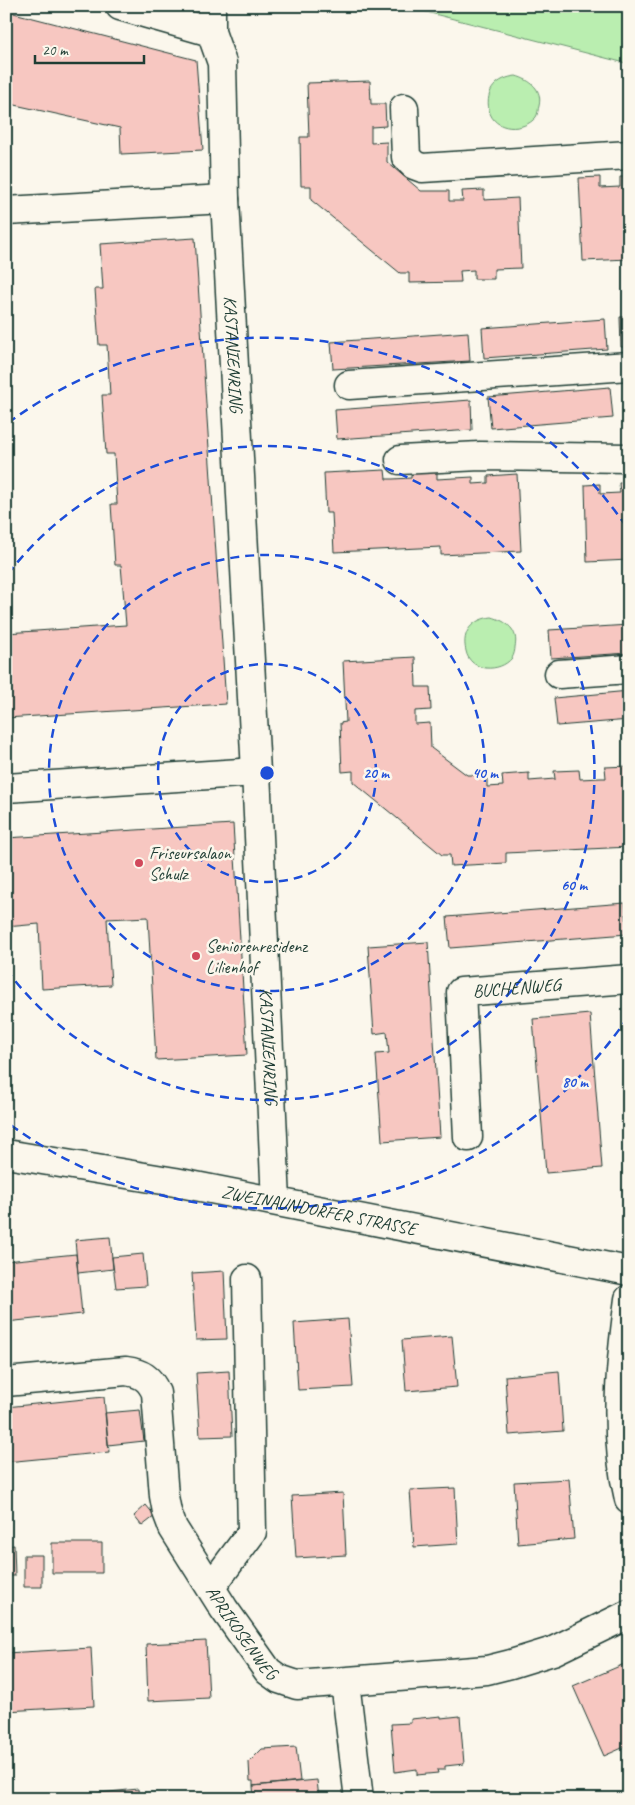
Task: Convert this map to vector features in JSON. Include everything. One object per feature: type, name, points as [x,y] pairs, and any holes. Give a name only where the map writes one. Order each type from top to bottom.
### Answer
[{"type":"street","name":"KASTANIENRING","points":[[120,6],[211,19],[222,63],[225,199],[256,772],[276,1201]]},
{"type":"street","points":[[404,108],[406,157],[414,165],[422,168],[629,155]]},
{"type":"street","points":[[6,211],[225,199]]},
{"type":"street","points":[[349,385],[629,366]]},
{"type":"street","points":[[400,460],[480,456],[629,458]]},
{"type":"street","points":[[559,674],[629,669]]},
{"type":"street","points":[[6,788],[256,772]]},
{"type":"street","name":"BUCHENWEG","points":[[468,1137],[461,992],[629,979]]},
{"type":"street","name":"ZWEINAUNDORFER STRASSE","points":[[6,1154],[175,1182],[629,1271]]},
{"type":"street","points":[[211,1587],[252,1532],[247,1279]]},
{"type":"street","points":[[629,1299],[620,1382],[618,1427],[623,1476],[629,1499]]},
{"type":"street","name":"APRIKOSENWEG","points":[[6,1382],[126,1371],[146,1377],[156,1393],[167,1512],[174,1528],[224,1609],[268,1671],[280,1680],[297,1685],[486,1670],[553,1651],[629,1614]]},
{"type":"street","points":[[345,1682],[359,1799]]},
{"type":"green space","points":[[403,6],[629,6],[629,64]]},
{"type":"green space","points":[[516,76],[526,80],[537,90],[540,100],[537,116],[531,122],[524,125],[517,127],[503,126],[492,117],[489,110],[489,97],[498,82]]},
{"type":"green space","points":[[492,617],[502,621],[513,631],[516,641],[515,650],[512,658],[507,663],[493,668],[486,668],[473,663],[469,658],[466,651],[465,638],[474,623]]},
{"type":"building","points":[[6,11],[196,60],[203,150],[121,154],[120,128],[6,103]]},
{"type":"building","points":[[370,81],[371,104],[385,104],[386,126],[371,127],[371,143],[387,142],[387,162],[421,191],[449,191],[449,201],[463,201],[462,191],[484,190],[484,200],[518,198],[521,268],[494,269],[494,279],[474,279],[474,270],[460,271],[461,282],[409,283],[409,273],[400,273],[311,200],[311,186],[301,186],[300,137],[309,137],[307,83]]},
{"type":"building","points":[[600,177],[600,188],[620,187],[620,177],[629,177],[629,259],[583,261],[579,178]]},
{"type":"building","points":[[195,238],[226,704],[6,718],[6,633],[126,625],[121,565],[115,565],[111,504],[117,504],[114,454],[106,454],[102,395],[110,395],[107,345],[99,345],[95,289],[103,289],[100,244]]},
{"type":"building","points":[[620,317],[629,317],[629,347],[621,347]]},
{"type":"building","points":[[605,319],[607,349],[484,358],[482,328]]},
{"type":"building","points":[[468,332],[470,361],[333,369],[331,342]]},
{"type":"building","points":[[625,385],[629,385],[629,416],[627,416]]},
{"type":"building","points":[[610,387],[613,418],[491,428],[488,397]]},
{"type":"building","points":[[471,400],[472,430],[337,439],[335,410]]},
{"type":"building","points":[[437,466],[437,479],[473,477],[473,484],[488,483],[488,476],[517,474],[521,551],[441,555],[441,547],[334,552],[332,513],[326,513],[324,473],[385,470],[386,479],[411,478],[411,467]]},
{"type":"building","points":[[619,483],[629,483],[629,560],[587,562],[585,485],[600,484],[600,494],[620,493]]},
{"type":"building","points":[[629,625],[629,653],[551,658],[549,630]]},
{"type":"building","points":[[415,657],[416,687],[430,687],[431,710],[415,711],[415,724],[430,723],[431,748],[467,775],[487,775],[487,787],[503,786],[502,775],[529,773],[529,781],[555,779],[554,771],[579,770],[580,779],[606,778],[605,767],[629,766],[629,847],[506,853],[506,863],[451,866],[450,855],[442,855],[353,782],[353,771],[342,772],[340,723],[346,722],[343,661]]},
{"type":"building","points":[[629,691],[629,720],[557,726],[554,698]]},
{"type":"building","name":"Seniorenresidenz Lilienhof","points":[[233,824],[247,1055],[156,1060],[148,917],[107,919],[111,985],[42,989],[39,924],[6,927],[6,838]]},
{"type":"building","points":[[625,903],[627,934],[450,948],[447,917]]},
{"type":"building","points":[[428,942],[440,1137],[382,1141],[376,1054],[389,1053],[387,1032],[374,1034],[368,946]]},
{"type":"building","points":[[590,1014],[602,1168],[546,1173],[533,1019]]},
{"type":"building","points":[[110,1237],[113,1269],[78,1273],[75,1240]]},
{"type":"building","points":[[76,1254],[82,1314],[6,1322],[6,1261]]},
{"type":"building","points":[[143,1254],[146,1286],[116,1288],[112,1257]]},
{"type":"building","points":[[224,1271],[227,1339],[196,1340],[192,1273]]},
{"type":"building","points":[[348,1319],[353,1387],[298,1390],[294,1323]]},
{"type":"building","points":[[452,1336],[457,1387],[406,1391],[402,1340]]},
{"type":"building","points":[[229,1371],[232,1436],[200,1437],[196,1373]]},
{"type":"building","points":[[559,1371],[563,1431],[509,1435],[505,1376]]},
{"type":"building","points":[[104,1397],[109,1452],[6,1462],[6,1407]]},
{"type":"building","points":[[140,1410],[144,1441],[108,1445],[105,1413]]},
{"type":"building","points":[[569,1479],[574,1539],[518,1544],[514,1482]]},
{"type":"building","points":[[455,1488],[458,1544],[414,1547],[410,1490]]},
{"type":"building","points":[[343,1493],[346,1555],[296,1558],[292,1496]]},
{"type":"building","points":[[146,1505],[155,1516],[142,1526],[134,1516]]},
{"type":"building","points":[[52,1543],[102,1543],[102,1573],[52,1573]]},
{"type":"building","points":[[14,1545],[15,1576],[6,1576],[6,1546]]},
{"type":"building","points":[[24,1555],[42,1555],[42,1587],[24,1587]]},
{"type":"building","points":[[206,1641],[209,1698],[148,1701],[146,1644]]},
{"type":"building","points":[[91,1648],[94,1706],[6,1711],[6,1653]]},
{"type":"building","points":[[629,1662],[629,1745],[604,1756],[573,1686]]},
{"type":"building","points":[[441,1716],[441,1718],[460,1716],[464,1764],[445,1766],[445,1770],[437,1770],[438,1773],[417,1775],[417,1769],[395,1772],[391,1724],[411,1723],[411,1719]]},
{"type":"building","points":[[296,1747],[300,1781],[253,1786],[253,1781],[250,1781],[249,1762],[262,1749]]},
{"type":"building","points":[[317,1780],[319,1799],[254,1799],[253,1786]]},
{"type":"building","points":[[138,1789],[139,1799],[80,1799],[80,1795]]},
{"type":"place","name":"Friseursalaon Schulz","points":[[139,863]]},
{"type":"place","name":"Seniorenresidenz Lilienhof","points":[[196,956]]}]
